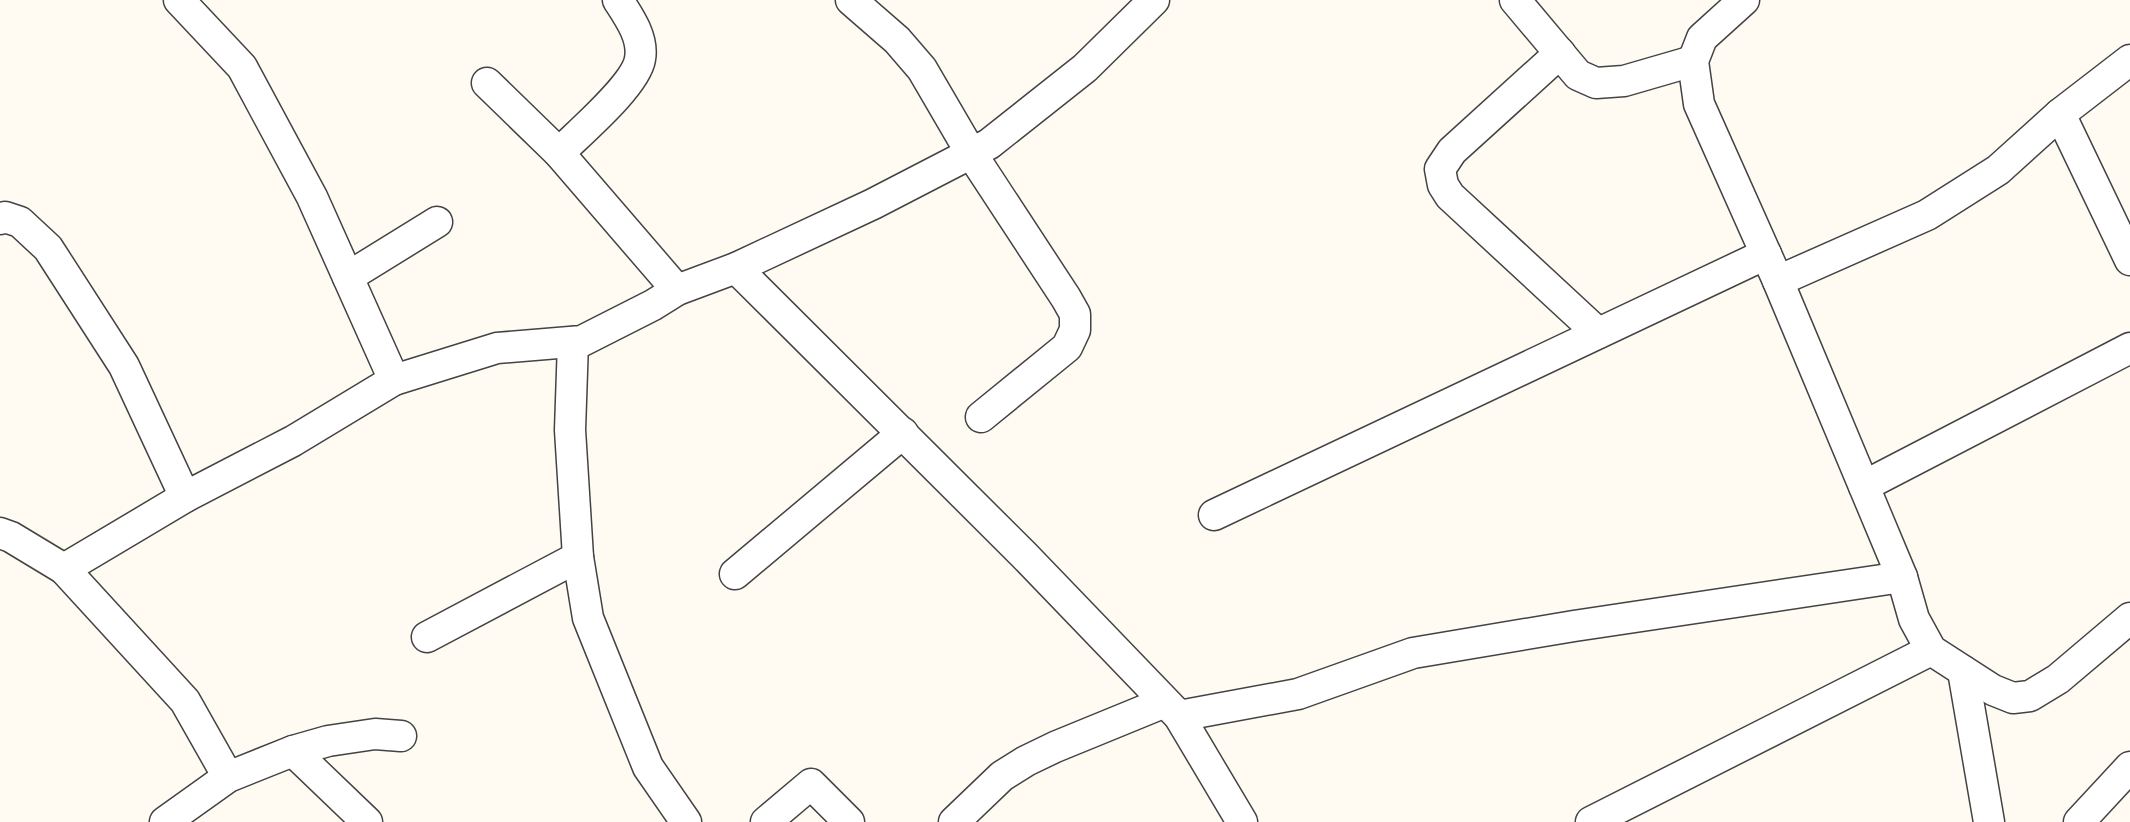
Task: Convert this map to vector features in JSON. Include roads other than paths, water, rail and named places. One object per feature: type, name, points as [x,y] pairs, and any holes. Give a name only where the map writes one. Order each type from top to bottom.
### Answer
[{"type":"street","points":[[179,0],[242,67],[312,197],[394,380]]},
{"type":"street","points":[[559,153],[629,83],[640,60],[639,37],[618,0]]},
{"type":"street","points":[[851,0],[897,40],[922,69],[971,153],[1075,314],[1075,330],[1067,347],[981,417]]},
{"type":"street","points":[[64,569],[185,497],[293,441],[394,380],[497,348],[582,341],[677,291],[736,268],[873,204],[989,144],[1085,68],[1155,0]]},
{"type":"street","points":[[1515,0],[1578,75],[1596,82],[1624,81],[1693,61]]},
{"type":"street","points":[[1744,0],[1702,38],[1693,61],[1700,104],[1778,280],[1902,577],[1914,619],[1931,650],[1993,690],[2013,698],[2030,696],[2058,679],[2130,618]]},
{"type":"street","points":[[1560,53],[1452,152],[1440,169],[1443,184],[1450,196],[1598,333]]},
{"type":"street","points":[[1778,280],[1927,215],[1998,170],[2060,114],[2130,60]]},
{"type":"street","points":[[488,83],[559,153],[677,291]]},
{"type":"street","points":[[2060,114],[2130,260]]},
{"type":"street","points":[[0,219],[20,222],[48,248],[124,366],[185,497]]},
{"type":"street","points":[[348,277],[437,222]]},
{"type":"street","points":[[1214,515],[1766,254]]},
{"type":"street","points":[[736,268],[1024,555],[1172,709],[1242,822]]},
{"type":"street","points":[[573,342],[570,430],[578,557],[588,618],[648,767],[686,822]]},
{"type":"street","points":[[1864,486],[2130,348]]},
{"type":"street","points":[[735,573],[903,433]]},
{"type":"street","points":[[0,534],[11,537],[64,569],[185,701],[228,777]]},
{"type":"street","points":[[427,637],[578,557]]},
{"type":"street","points":[[954,822],[1002,776],[1026,760],[1055,747],[1172,709],[1298,694],[1413,653],[1574,626],[1902,577]]},
{"type":"street","points":[[1591,822],[1931,650]]},
{"type":"street","points":[[1963,671],[1989,822]]},
{"type":"street","points":[[165,822],[228,777],[293,751],[328,741],[375,734],[401,736]]},
{"type":"street","points":[[293,751],[367,822]]},
{"type":"street","points":[[2079,822],[2130,767]]},
{"type":"street","points":[[766,822],[812,784],[849,822]]}]
